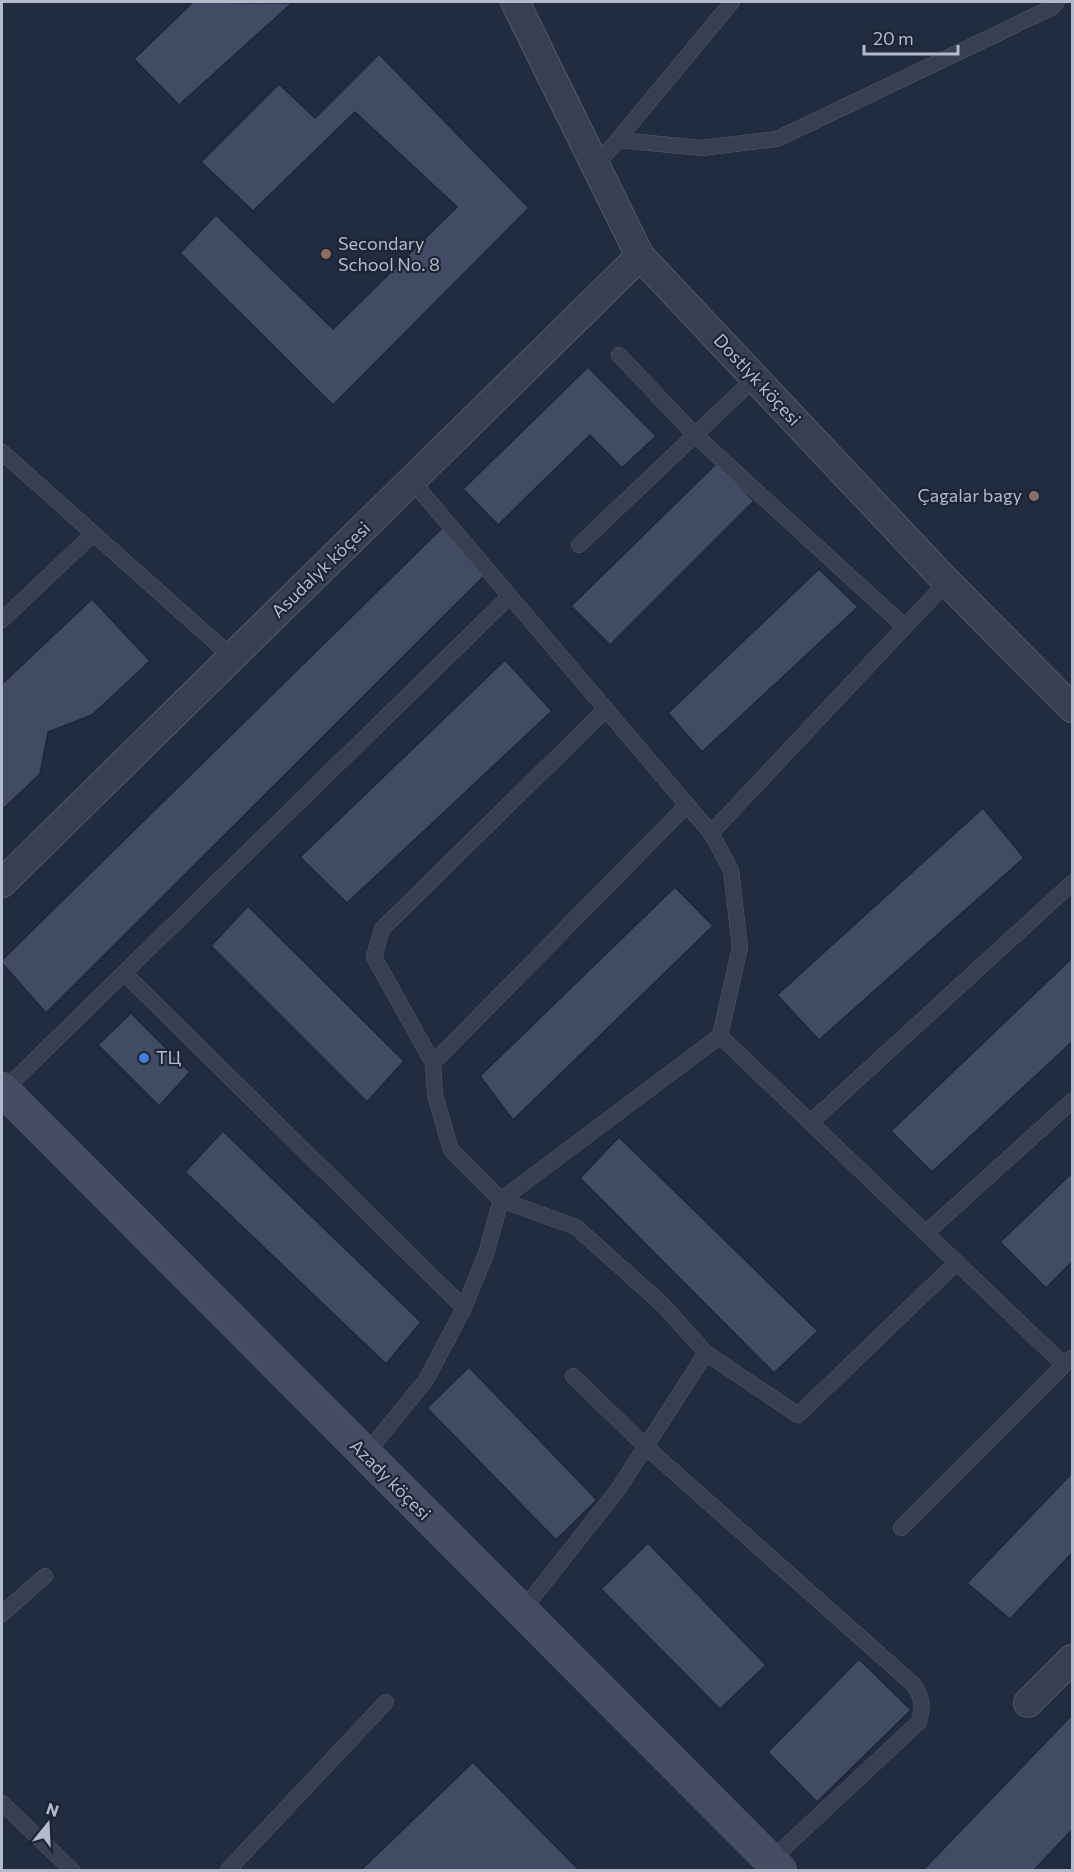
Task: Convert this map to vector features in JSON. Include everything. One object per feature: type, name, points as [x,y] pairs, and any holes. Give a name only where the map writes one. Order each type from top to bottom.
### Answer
[{"type":"main road","name":"Azady köçesi","points":[[2,1090],[522,1611],[770,1867]]},
{"type":"street","name":"Dostlyk köçesi","points":[[515,2],[640,256],[947,582],[1072,708]]},
{"type":"street","name":"Asudalyk köçesi","points":[[2,883],[640,256]]},
{"type":"street","points":[[1028,1703],[1072,1659]]},
{"type":"lane","points":[[596,166],[732,2]]},
{"type":"lane","points":[[618,140],[702,148],[777,139],[1051,8],[1057,2]]},
{"type":"lane","points":[[619,355],[695,435],[905,627]]},
{"type":"lane","points":[[579,545],[755,378]]},
{"type":"lane","points":[[2,452],[232,657]]},
{"type":"lane","points":[[365,1455],[426,1380],[464,1308],[486,1254],[501,1200],[720,1036],[740,947],[731,870],[711,833],[412,481]]},
{"type":"lane","points":[[2,620],[93,534]]},
{"type":"lane","points":[[711,833],[947,582]]},
{"type":"lane","points":[[2,1090],[510,596]]},
{"type":"lane","points":[[606,709],[382,928],[374,957],[433,1063],[435,1095],[451,1150],[501,1200],[576,1227],[663,1305],[706,1353],[798,1415],[957,1262]]},
{"type":"lane","points":[[433,1063],[687,805]]},
{"type":"lane","points":[[810,1122],[1072,883]]},
{"type":"lane","points":[[124,973],[464,1308]]},
{"type":"lane","points":[[720,1036],[957,1262],[1068,1361],[901,1528]]},
{"type":"lane","points":[[926,1233],[1072,1101]]},
{"type":"lane","points":[[522,1611],[619,1488],[706,1353]]},
{"type":"lane","points":[[573,1376],[645,1446],[914,1685],[920,1695],[923,1707],[919,1722],[770,1867]]},
{"type":"lane","points":[[2,1614],[45,1576]]},
{"type":"lane","points":[[228,1870],[386,1702]]},
{"type":"lane","points":[[2,1803],[72,1870]]},
{"type":"building","points":[[193,2],[292,3],[179,105],[134,59]]},
{"type":"building","points":[[379,54],[529,208],[333,405],[180,253],[216,215],[333,329],[457,207],[355,112],[253,211],[201,162],[279,84],[315,118]]},
{"type":"building","points":[[588,367],[656,436],[622,468],[590,435],[498,525],[463,489]]},
{"type":"building","points":[[717,463],[754,501],[610,645],[571,606]]},
{"type":"building","points":[[443,527],[485,575],[46,1013],[2,963],[2,960]]},
{"type":"building","points":[[819,569],[858,607],[702,752],[668,713]]},
{"type":"building","points":[[92,599],[150,661],[92,715],[48,732],[40,774],[2,810],[2,684]]},
{"type":"building","points":[[505,660],[552,711],[347,903],[300,857]]},
{"type":"building","points":[[983,808],[1024,858],[819,1040],[777,995]]},
{"type":"building","points":[[675,887],[713,926],[513,1120],[480,1076]]},
{"type":"building","points":[[248,906],[404,1061],[367,1102],[211,946]]},
{"type":"building","points":[[1072,958],[1072,1042],[932,1172],[891,1131]]},
{"type":"building","name":"ТЦ","points":[[131,1013],[190,1072],[159,1106],[98,1045]]},
{"type":"building","points":[[223,1131],[421,1322],[386,1364],[185,1172]]},
{"type":"building","points":[[619,1137],[818,1331],[774,1373],[580,1178]]},
{"type":"building","points":[[1072,1173],[1072,1262],[1046,1288],[1000,1242]]},
{"type":"building","points":[[469,1367],[597,1500],[556,1540],[427,1408]]},
{"type":"building","points":[[1072,1473],[1072,1553],[1010,1619],[967,1583]]},
{"type":"building","points":[[648,1543],[766,1665],[720,1709],[601,1589]]},
{"type":"building","points":[[859,1659],[911,1710],[817,1802],[768,1752]]},
{"type":"building","points":[[1072,1715],[1072,1830],[1034,1870],[923,1870]]},
{"type":"building","points":[[473,1762],[579,1870],[361,1870]]},
{"type":"place","name":"Secondary School No. 8","points":[[326,254]]},
{"type":"place","name":"Çagalar bagy","points":[[1034,496]]},
{"type":"place","name":"ТЦ","points":[[144,1058]]}]
